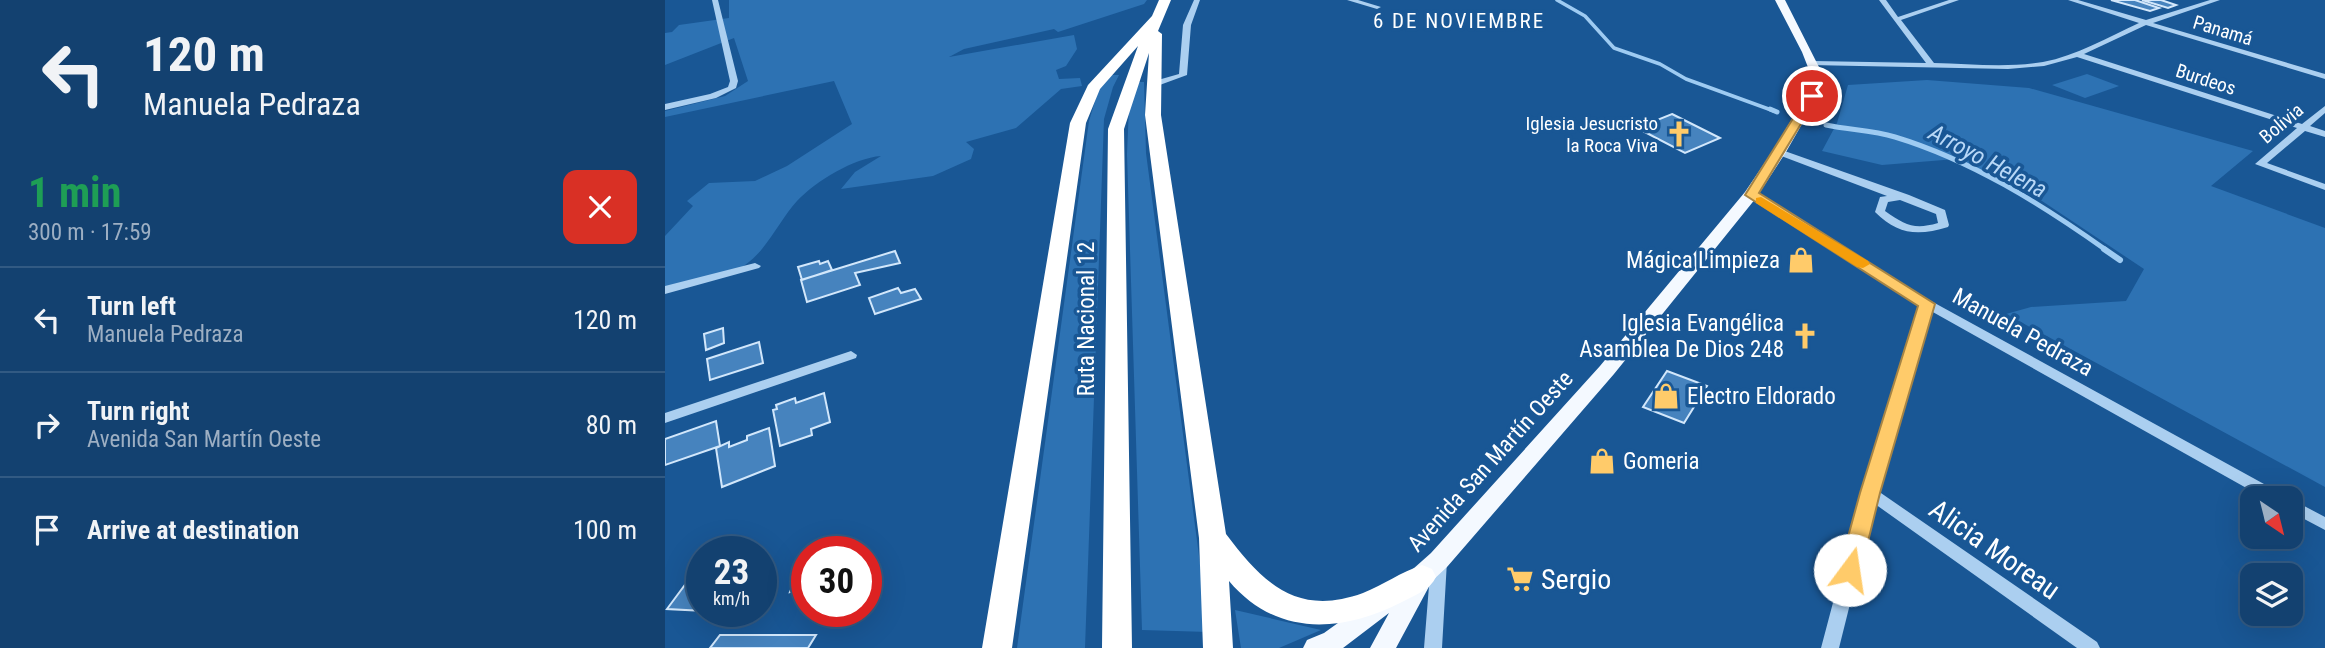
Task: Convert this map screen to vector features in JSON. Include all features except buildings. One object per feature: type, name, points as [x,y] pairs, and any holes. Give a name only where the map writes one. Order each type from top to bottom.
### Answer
[{"type":"highway","points":[[1161,9],[1153,116],[1213,538],[1218,648]]},
{"type":"highway","points":[[997,648],[1078,123],[1093,88],[1161,9]]},
{"type":"highway","name":"Ruta Nacional 12","points":[[1117,641],[1116,129],[1121,109],[1161,9]]},
{"type":"highway","points":[[1213,538],[1245,579],[1267,599],[1297,611],[1336,613],[1377,603],[1430,568]]},
{"type":"main road","points":[[1780,0],[1813,63]]},
{"type":"main road","name":"Avenida San Martín Oeste","points":[[1430,568],[1607,370],[1751,195],[1812,96],[1817,75],[1813,63]]},
{"type":"main road","points":[[1377,648],[1389,638],[1430,568]]},
{"type":"main road","points":[[1316,648],[1333,641],[1430,568]]},
{"type":"street","points":[[665,107],[713,96],[732,88],[734,81],[715,0]]},
{"type":"street","points":[[1154,83],[1183,75],[1187,25],[1197,0]]},
{"type":"street","points":[[1350,0],[1377,7]]},
{"type":"street","points":[[1882,0],[1932,66]]},
{"type":"street","points":[[1898,19],[1956,0]]},
{"type":"street","name":"Panamá","points":[[2071,0],[2325,77]]},
{"type":"street","points":[[1813,63],[2008,67],[2044,64],[2077,54],[2145,23],[2217,0]]},
{"type":"street","name":"Burdeos","points":[[2077,54],[2325,134]]},
{"type":"street","name":"Bolivia","points":[[2325,109],[2260,164],[2325,187]]},
{"type":"street","points":[[1779,152],[1905,197],[1941,212],[1944,225],[1920,232],[1900,226],[1880,212],[1884,200],[1905,197]]},
{"type":"street","name":"Manuela Pedraza","points":[[1751,195],[1927,304],[2256,486]]},
{"type":"street","points":[[665,290],[755,266]]},
{"type":"street","points":[[1830,648],[1870,493],[1927,304]]},
{"type":"street","points":[[665,418],[851,355]]},
{"type":"street","name":"Alicia Moreau","points":[[1870,493],[2091,648]]},
{"type":"street","points":[[2303,512],[2325,524]]},
{"type":"street","points":[[1430,568],[1433,648]]},
{"type":"shaded area","points":[[729,0],[1147,0],[1144,4],[1058,32],[1054,29],[964,49],[949,57],[1074,35],[1077,49],[1066,66],[1056,70],[1059,79],[1080,78],[1082,86],[1061,89],[1016,128],[966,142],[974,149],[971,159],[933,176],[841,189],[855,172],[881,156],[848,166],[805,193],[756,256],[738,269],[665,287],[665,236],[693,206],[687,201],[709,183],[755,181],[787,166],[852,124],[834,81],[665,117],[665,111],[725,96],[748,81],[734,38],[665,65],[665,33],[672,32],[679,25],[729,18]]},
{"type":"shaded area","points":[[2087,74],[2119,86],[2085,98],[2052,85]]},
{"type":"shaded area","points":[[1111,75],[1119,75],[1104,119],[1085,648],[1017,648],[1089,121],[1099,88]]},
{"type":"shaded area","points":[[1927,80],[2029,88],[2253,151],[2211,186],[2325,228],[2325,487],[2006,314],[2031,307],[2126,301],[2144,269],[2042,201],[1956,159],[1882,165],[1822,151],[1837,123],[1848,85]]},
{"type":"shaded area","points":[[1138,82],[1144,82],[1146,153],[1209,632],[1142,630],[1127,154],[1129,107]]},
{"type":"shaded area","points":[[1235,610],[1321,630],[1279,648],[1241,648]]},
{"type":"waterway","name":"Arroyo Helena","points":[[1557,0],[1585,16],[1614,48],[1660,64],[1686,79],[1774,111]]},
{"type":"waterway","name":"Arroyo Helena","points":[[1770,109],[1777,112]]},
{"type":"waterway","name":"Arroyo Helena","points":[[1826,125],[1886,135],[1951,158],[2031,200],[2106,250]]},
{"type":"waterway","name":"Arroyo Helena","points":[[2104,249],[2120,260]]},
{"type":"slow traffic","points":[[1761,201],[1863,264]]},
{"type":"place","name":"Iglesia Jesucristo la Roca Viva","points":[[1679,134]]},
{"type":"place","name":"Mágica Limpieza","points":[[1801,260]]},
{"type":"place","name":"Iglesia Evangélica Asamblea De Dios 248","points":[[1805,336]]},
{"type":"place","name":"Electro Eldorado","points":[[1666,396]]},
{"type":"place","name":"Gomeria","points":[[1602,461]]},
{"type":"place","name":"Sergio","points":[[1520,579]]},
{"type":"district","name":"6 DE NOVIEMBRE","points":[[1459,21]]},
{"type":"route","points":[[1812,96],[1751,195],[1927,304],[1870,493],[1850,570]]}]
